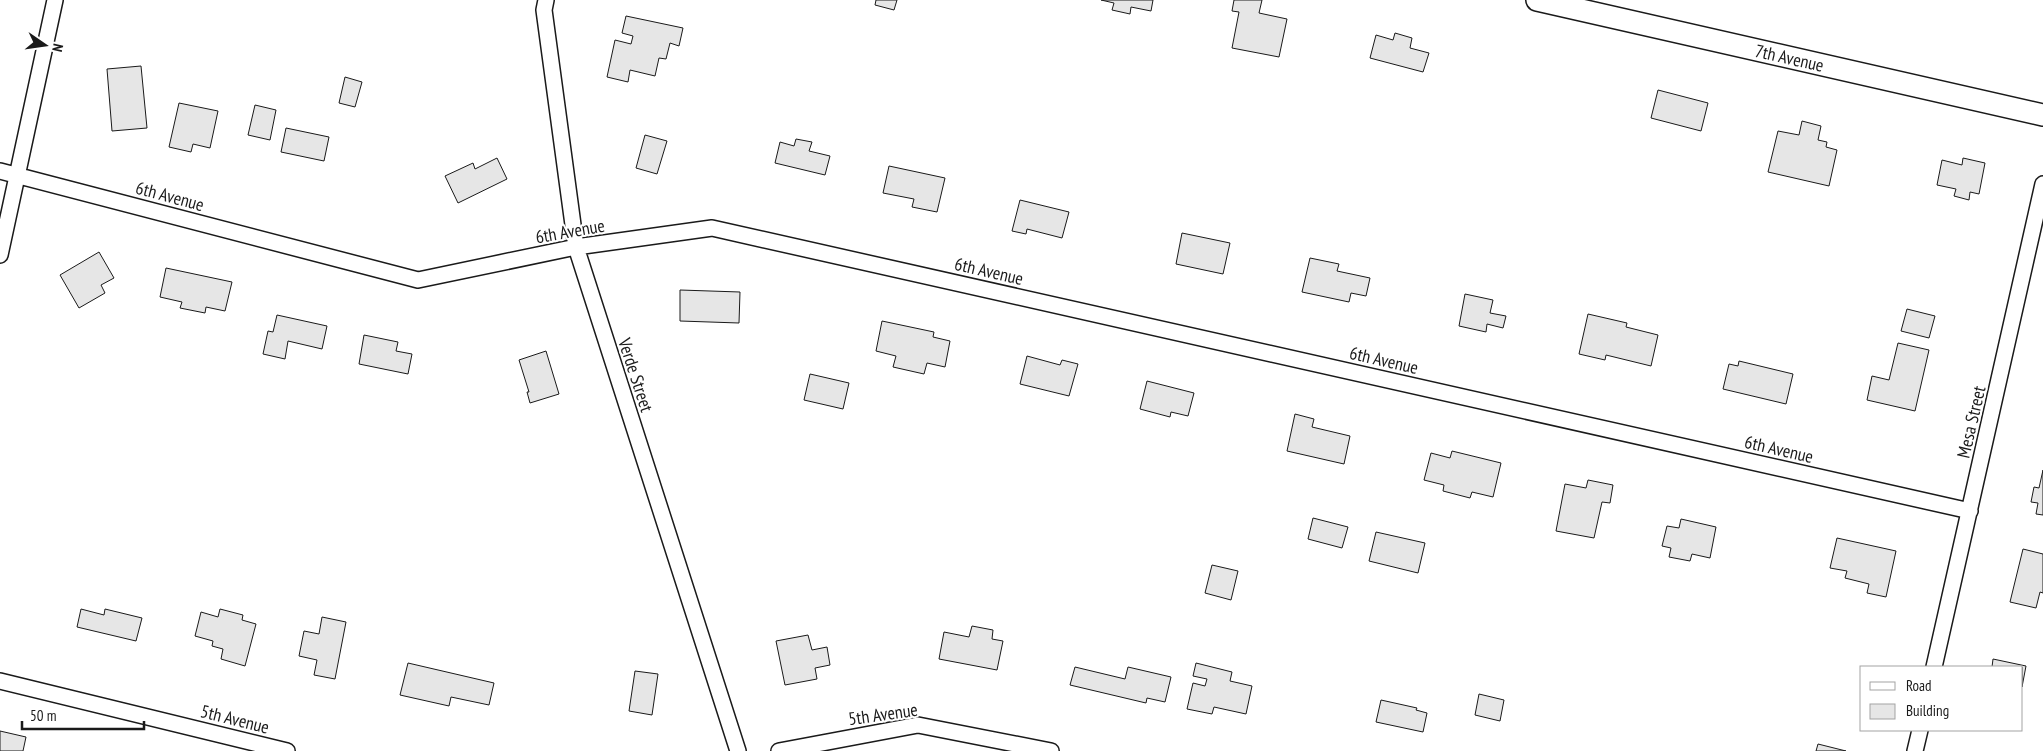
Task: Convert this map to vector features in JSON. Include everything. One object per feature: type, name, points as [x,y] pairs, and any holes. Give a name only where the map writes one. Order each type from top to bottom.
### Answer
[{"type":"street","points":[[0,255],[55,0]]},
{"type":"street","name":"Verde Street","points":[[546,0],[544,10],[576,248],[738,751]]},
{"type":"street","name":"7th Avenue","points":[[1537,0],[2043,115]]},
{"type":"street","name":"6th Avenue","points":[[0,171],[418,280],[576,248],[712,228],[1970,511]]},
{"type":"street","name":"Mesa Street","points":[[1934,666],[2043,184]]},
{"type":"street","name":"5th Avenue","points":[[0,682],[287,751]]},
{"type":"street","name":"5th Avenue","points":[[779,751],[918,724],[1050,751]]},
{"type":"street","points":[[1915,751],[1920,731]]},
{"type":"building","points":[[876,0],[897,0],[894,10],[875,5]]},
{"type":"building","points":[[1101,0],[1153,0],[1151,11],[1131,7],[1130,14],[1112,10],[1114,3]]},
{"type":"building","points":[[1234,0],[1262,0],[1259,13],[1287,19],[1279,57],[1232,48],[1239,12],[1232,11]]},
{"type":"building","points":[[626,16],[683,28],[679,46],[670,43],[666,59],[659,58],[655,76],[630,70],[628,82],[607,77],[615,40],[631,44],[633,36],[622,33]]},
{"type":"building","points":[[1395,33],[1412,38],[1410,48],[1429,53],[1423,72],[1370,58],[1376,35],[1393,40]]},
{"type":"building","points":[[141,66],[147,128],[112,131],[107,69]]},
{"type":"building","points":[[345,77],[362,82],[355,107],[339,103]]},
{"type":"building","points":[[1658,90],[1708,103],[1701,131],[1651,118]]},
{"type":"building","points":[[179,103],[218,111],[210,148],[193,144],[191,152],[169,147]]},
{"type":"building","points":[[255,105],[276,110],[270,140],[248,135]]},
{"type":"building","points":[[1802,121],[1821,126],[1818,140],[1827,142],[1826,147],[1837,150],[1829,186],[1768,172],[1778,131],[1799,135]]},
{"type":"building","points":[[286,128],[329,137],[324,161],[281,152]]},
{"type":"building","points":[[645,135],[667,141],[657,174],[636,168]]},
{"type":"building","points":[[796,139],[812,142],[809,151],[830,156],[825,175],[775,163],[780,142],[794,146]]},
{"type":"building","points":[[497,158],[507,179],[458,203],[445,176],[473,163],[475,169]]},
{"type":"building","points":[[1963,158],[1985,163],[1979,194],[1970,192],[1969,200],[1954,196],[1956,189],[1937,185],[1942,160],[1962,165]]},
{"type":"building","points":[[889,166],[945,178],[937,212],[912,207],[914,199],[883,193]]},
{"type":"building","points":[[1020,200],[1069,212],[1062,238],[1027,229],[1026,234],[1012,231]]},
{"type":"building","points":[[1182,233],[1230,243],[1223,274],[1176,264]]},
{"type":"building","points":[[99,252],[114,278],[101,285],[105,293],[79,308],[60,275]]},
{"type":"building","points":[[1310,258],[1339,264],[1337,271],[1370,278],[1366,296],[1351,293],[1349,302],[1302,292]]},
{"type":"building","points":[[166,268],[232,282],[225,311],[206,307],[205,313],[180,308],[182,302],[160,297]]},
{"type":"building","points":[[680,290],[740,292],[739,323],[680,321]]},
{"type":"building","points":[[1465,294],[1493,300],[1490,313],[1506,316],[1503,328],[1487,324],[1486,332],[1459,326]]},
{"type":"building","points":[[1907,309],[1935,316],[1929,338],[1901,331]]},
{"type":"building","points":[[1588,314],[1627,323],[1626,327],[1658,335],[1651,366],[1606,355],[1605,360],[1579,354]]},
{"type":"building","points":[[277,315],[327,326],[322,349],[288,341],[285,359],[263,354],[268,331],[273,332]]},
{"type":"building","points":[[882,321],[934,332],[933,337],[950,341],[945,367],[927,363],[924,374],[893,367],[896,356],[876,351]]},
{"type":"building","points":[[364,335],[398,342],[396,351],[412,354],[408,374],[359,364]]},
{"type":"building","points":[[1898,343],[1929,350],[1915,411],[1867,400],[1872,376],[1889,380]]},
{"type":"building","points":[[546,351],[559,394],[530,403],[527,392],[529,392],[519,360]]},
{"type":"building","points":[[1027,356],[1060,365],[1062,360],[1078,364],[1069,396],[1020,384]]},
{"type":"building","points":[[1739,361],[1793,374],[1786,404],[1723,389],[1729,364],[1738,366]]},
{"type":"building","points":[[810,374],[849,383],[843,409],[804,400]]},
{"type":"building","points":[[1147,381],[1194,393],[1188,416],[1171,412],[1170,417],[1140,409]]},
{"type":"building","points":[[1295,414],[1314,419],[1312,427],[1350,436],[1344,464],[1287,451]]},
{"type":"building","points":[[1452,451],[1501,463],[1493,497],[1472,492],[1470,498],[1443,491],[1444,485],[1424,480],[1431,453],[1450,458]]},
{"type":"building","points":[[2043,470],[2043,515],[2036,514],[2038,503],[2031,502],[2034,487],[2039,488]]},
{"type":"building","points":[[1588,480],[1613,485],[1610,503],[1602,502],[1594,538],[1556,531],[1565,484],[1586,488]]},
{"type":"building","points":[[1313,518],[1348,527],[1342,548],[1308,539]]},
{"type":"building","points":[[1681,519],[1716,527],[1710,558],[1692,554],[1690,561],[1669,557],[1671,548],[1662,546],[1667,526],[1679,528]]},
{"type":"building","points":[[1376,532],[1425,543],[1418,573],[1369,561]]},
{"type":"building","points":[[1837,538],[1896,551],[1886,597],[1867,593],[1869,584],[1845,578],[1847,571],[1830,568]]},
{"type":"building","points":[[2023,549],[2043,554],[2043,593],[2040,592],[2036,608],[2010,602]]},
{"type":"building","points":[[1212,565],[1238,571],[1231,600],[1205,593]]},
{"type":"building","points":[[81,609],[104,615],[105,609],[142,618],[136,641],[77,627]]},
{"type":"building","points":[[220,609],[243,615],[242,620],[256,624],[245,666],[221,659],[223,649],[212,646],[213,641],[195,636],[201,612],[218,617]]},
{"type":"building","points":[[322,617],[346,622],[335,679],[314,675],[317,660],[299,656],[304,631],[319,634]]},
{"type":"building","points":[[972,626],[993,630],[992,639],[1003,641],[997,670],[939,659],[944,632],[969,637]]},
{"type":"building","points":[[808,635],[812,650],[827,647],[830,665],[815,668],[817,679],[785,685],[776,641]]},
{"type":"building","points":[[1993,659],[2026,666],[2023,682],[2023,666],[1992,666]]},
{"type":"building","points":[[408,663],[494,683],[489,705],[451,697],[449,706],[400,695]]},
{"type":"building","points":[[1196,663],[1232,672],[1230,681],[1252,686],[1246,714],[1214,707],[1212,714],[1187,709],[1193,683],[1205,686],[1207,679],[1193,676]]},
{"type":"building","points":[[1075,667],[1125,679],[1128,667],[1171,677],[1165,702],[1147,698],[1146,703],[1070,685]]},
{"type":"building","points":[[635,671],[658,674],[652,715],[629,711]]},
{"type":"building","points":[[1479,694],[1504,700],[1500,721],[1475,715]]},
{"type":"building","points":[[1381,700],[1417,708],[1416,710],[1427,713],[1423,732],[1376,722]]},
{"type":"building","points":[[0,731],[26,737],[23,751],[0,751]]},
{"type":"building","points":[[1818,744],[1846,751],[1816,751]]}]
